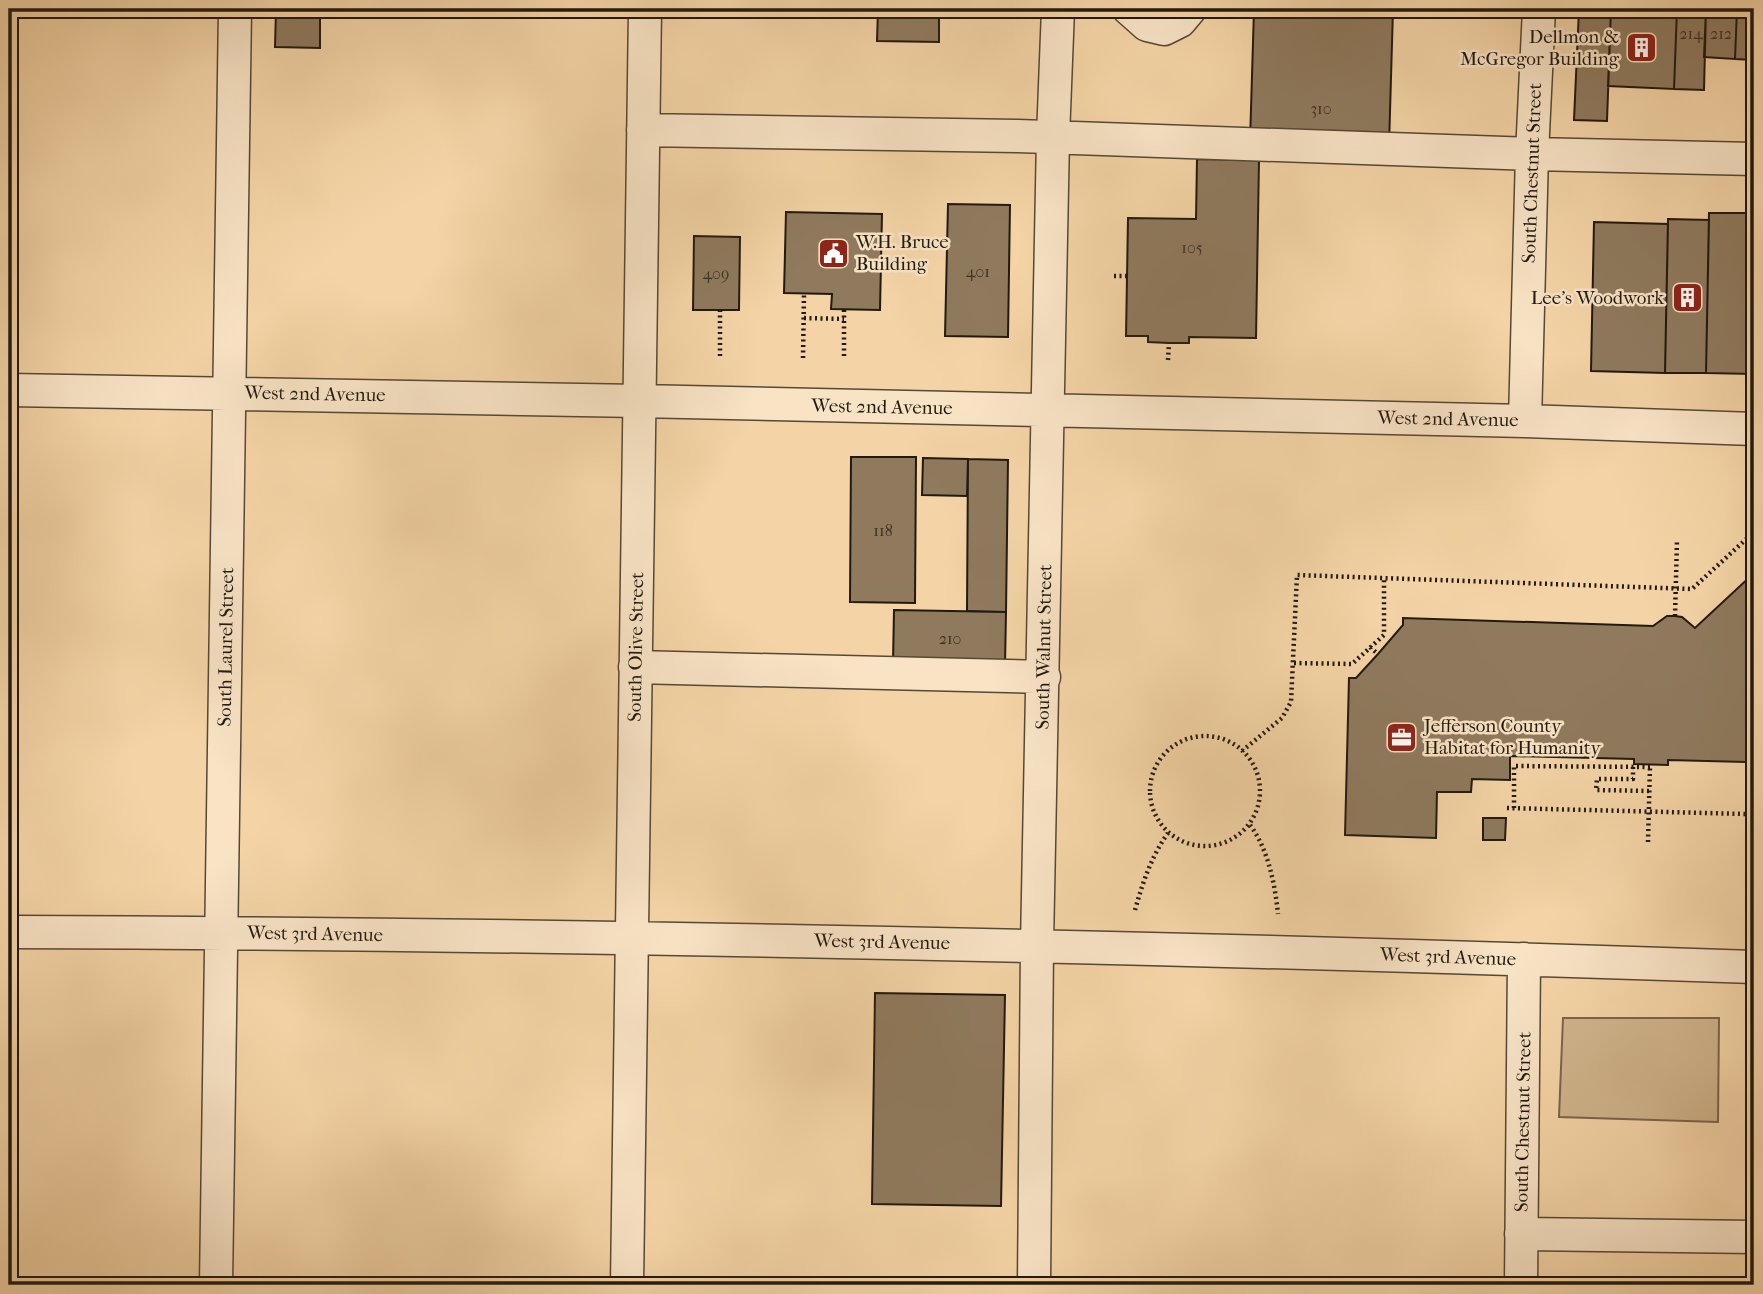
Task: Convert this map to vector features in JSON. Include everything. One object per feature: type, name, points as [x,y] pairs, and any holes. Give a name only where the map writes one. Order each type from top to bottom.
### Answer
[{"type":"street","name":"South Laurel Street","points":[[216,1285],[235,9]]},
{"type":"street","name":"South Olive Street","points":[[627,1285],[645,9]]},
{"type":"street","name":"South Walnut Street","points":[[1034,1285],[1037,945],[1058,9]]},
{"type":"street","points":[[1129,9],[1147,25],[1164,29],[1180,21],[1190,9]]},
{"type":"street","name":"South Chestnut Street","points":[[1525,421],[1539,9]]},
{"type":"street","points":[[643,130],[1054,137],[1754,159]]},
{"type":"street","name":"West 2nd Avenue","points":[[9,390],[639,401],[1525,421],[1754,429]]},
{"type":"street","points":[[635,667],[1044,677]]},
{"type":"street","name":"West 3rd Avenue","points":[[9,932],[1037,945],[1754,967]]},
{"type":"street","name":"South Chestnut Street","points":[[1521,1285],[1524,959]]},
{"type":"street","points":[[1521,1234],[1754,1237]]},
{"type":"path","points":[[1114,276],[1127,276]]},
{"type":"path","points":[[803,358],[804,294]]},
{"type":"path","points":[[720,310],[720,356]]},
{"type":"path","points":[[844,310],[844,358]]},
{"type":"path","points":[[804,318],[844,318]]},
{"type":"path","points":[[1168,360],[1169,343]]},
{"type":"path","points":[[1242,751],[1282,718],[1291,702],[1297,575],[1692,589],[1754,532]]},
{"type":"path","points":[[1675,616],[1677,540]]},
{"type":"path","points":[[1294,663],[1352,664],[1384,635],[1384,578]]},
{"type":"path","points":[[1370,647],[1378,654]]},
{"type":"path","points":[[1204,735],[1222,738],[1242,751],[1258,774],[1261,792],[1258,809],[1250,824],[1237,837],[1221,844],[1203,847],[1185,843],[1168,833],[1156,818],[1150,800],[1150,781],[1157,763],[1169,749],[1185,739],[1204,735]]},
{"type":"path","points":[[1514,808],[1514,766],[1650,766],[1648,842]]},
{"type":"path","points":[[1633,767],[1633,779],[1597,779],[1596,790],[1650,791]]},
{"type":"path","points":[[1507,808],[1746,814],[1754,806]]},
{"type":"path","points":[[1250,824],[1259,838],[1276,893],[1278,914]]},
{"type":"path","points":[[1135,910],[1149,866],[1168,833]]},
{"type":"shaded area","points":[[1563,1018],[1719,1018],[1718,1122],[1559,1117]]},
{"type":"building","points":[[276,9],[320,9],[320,48],[275,47]]},
{"type":"building","points":[[878,9],[939,9],[939,42],[877,41]]},
{"type":"building","points":[[1254,9],[1393,9],[1389,146],[1250,142]]},
{"type":"building","points":[[1579,9],[1611,9],[1607,121],[1574,120]]},
{"type":"building","name":"Dellmon & McGregor Building","points":[[1611,9],[1677,9],[1674,89],[1608,86]]},
{"type":"building","points":[[1677,9],[1706,9],[1704,90],[1674,89]]},
{"type":"building","points":[[1706,9],[1737,9],[1735,59],[1704,57]]},
{"type":"building","points":[[1737,9],[1754,9],[1754,60],[1735,59]]},
{"type":"building","points":[[1197,159],[1259,160],[1256,338],[1189,337],[1189,343],[1169,343],[1148,342],[1148,336],[1126,336],[1128,218],[1196,219]]},
{"type":"building","points":[[948,204],[1010,205],[1008,337],[945,336]]},
{"type":"building","name":"W.H. Bruce Building","points":[[786,212],[882,214],[880,310],[831,309],[832,294],[784,293]]},
{"type":"building","points":[[1709,213],[1754,213],[1754,374],[1706,373]]},
{"type":"building","name":"Lee's Woodwork","points":[[1668,219],[1709,220],[1706,373],[1665,373]]},
{"type":"building","points":[[1594,222],[1668,224],[1665,373],[1591,371]]},
{"type":"building","points":[[694,236],[740,237],[739,310],[693,310]]},
{"type":"building","points":[[851,457],[916,457],[915,603],[850,602]]},
{"type":"building","points":[[923,458],[968,459],[967,496],[922,495]]},
{"type":"building","points":[[968,459],[1008,460],[1006,612],[967,611]]},
{"type":"building","points":[[1754,573],[1754,754],[1746,762],[1668,760],[1668,765],[1634,764],[1634,759],[1510,756],[1510,780],[1472,779],[1471,792],[1437,792],[1436,838],[1345,835],[1349,678],[1356,678],[1378,654],[1403,625],[1403,618],[1653,626],[1667,616],[1675,616],[1682,617],[1695,628]]},
{"type":"building","points":[[894,610],[1006,612],[1005,665],[893,663]]},
{"type":"building","points":[[1483,818],[1506,818],[1505,840],[1483,840]]},
{"type":"building","points":[[875,993],[1005,995],[1001,1206],[872,1204]]},
{"type":"place","name":"Dellmon & McGregor Building","points":[[1642,48]]},
{"type":"place","name":"W.H. Bruce Building","points":[[833,253]]},
{"type":"place","name":"Lee's Woodwork","points":[[1687,298]]},
{"type":"place","name":"Jefferson County Habitat for Humanity","points":[[1401,737]]}]
